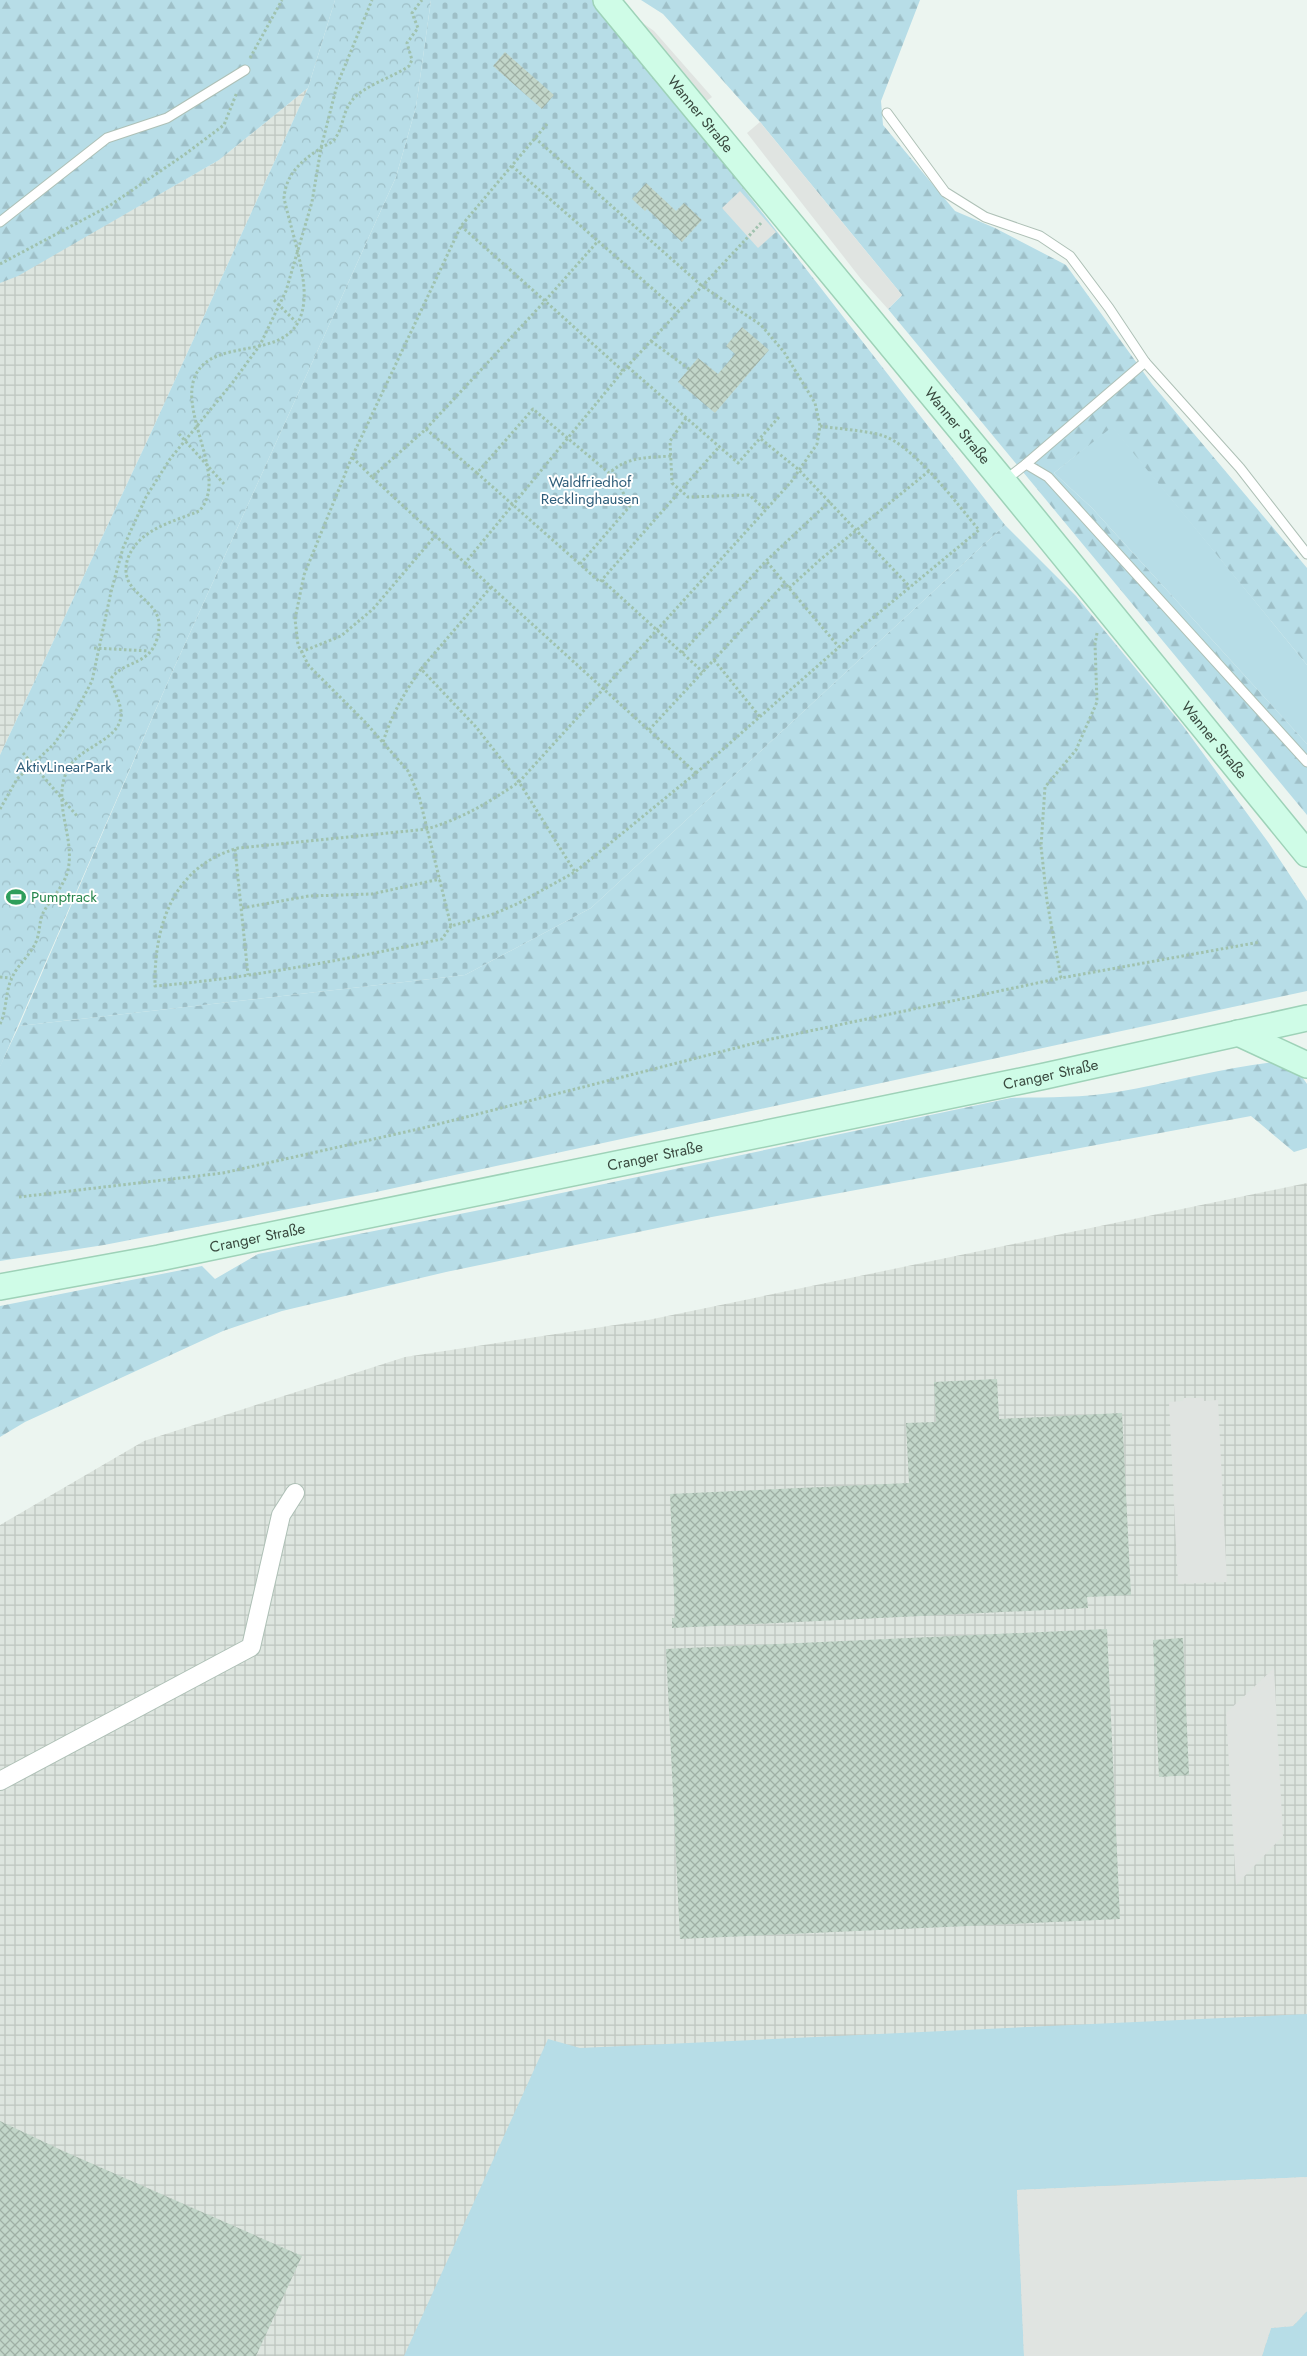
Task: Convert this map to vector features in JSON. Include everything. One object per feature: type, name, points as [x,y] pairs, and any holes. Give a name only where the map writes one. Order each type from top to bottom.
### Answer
[{"type":"main road","name":"Wanner Straße","points":[[606,0],[1004,481],[1307,854]]},
{"type":"main road","name":"Cranger Straße","points":[[0,1287],[159,1258],[1045,1076],[1307,1018]]},
{"type":"main road","points":[[1238,1033],[1307,1065]]},
{"type":"street","points":[[0,1781],[251,1647],[281,1515],[295,1494]]},
{"type":"lane","points":[[0,222],[108,138],[166,118],[245,70]]},
{"type":"lane","points":[[887,113],[945,192],[985,217],[1040,236],[1070,256],[1109,308],[1145,362],[1240,468],[1307,554]]},
{"type":"lane","points":[[1004,481],[1145,362]]},
{"type":"lane","points":[[1026,464],[1048,477],[1087,517],[1307,762]]},
{"type":"path","points":[[0,264],[109,206],[224,125],[253,50],[282,0]]},
{"type":"path","points":[[0,810],[17,779],[54,744],[73,717],[92,680],[111,592],[123,548],[146,497],[184,440],[233,382],[260,345],[279,306],[298,256],[312,202],[321,148],[337,85],[372,0]]},
{"type":"path","points":[[0,1024],[6,1008],[11,978],[36,943],[43,914],[63,885],[68,870],[68,836],[61,809],[65,776],[72,762],[118,728],[122,713],[111,682],[112,677],[123,669],[144,660],[157,639],[159,618],[150,604],[130,584],[127,577],[125,568],[130,554],[140,540],[152,531],[166,523],[199,511],[204,506],[209,485],[197,424],[192,391],[193,382],[199,369],[220,356],[290,334],[300,318],[304,288],[284,198],[285,186],[290,174],[297,166],[334,139],[340,129],[343,114],[357,95],[410,66],[412,60],[407,43],[418,28],[412,13],[422,0]]},
{"type":"path","points":[[451,926],[419,796],[408,771],[383,742],[309,666],[298,645],[294,619],[304,575],[352,457],[461,226],[547,124]]},
{"type":"path","points":[[535,138],[702,286],[761,325],[784,352],[815,403],[820,426],[816,444],[799,470],[766,510],[519,782],[481,808],[427,828],[236,849],[214,856],[188,876],[170,904],[158,934],[154,964],[155,986],[248,975],[442,939],[451,926],[491,915],[519,903],[575,872],[696,773],[839,647],[979,530],[929,471],[904,448],[882,435],[820,426]]},
{"type":"path","points":[[512,166],[678,312]]},
{"type":"path","points":[[465,563],[624,371],[777,207]]},
{"type":"path","points":[[461,226],[624,371]]},
{"type":"path","points":[[372,477],[426,429],[598,241]]},
{"type":"path","points":[[274,300],[296,322]]},
{"type":"path","points":[[652,341],[688,370]]},
{"type":"path","points":[[628,367],[738,463],[779,417]]},
{"type":"path","points":[[477,473],[533,409],[609,473],[624,462],[670,456]]},
{"type":"path","points":[[686,418],[670,440],[672,483],[688,497],[749,494],[766,510]]},
{"type":"path","points":[[426,429],[600,582],[602,580],[703,672]]},
{"type":"path","points":[[179,434],[224,484]]},
{"type":"path","points":[[761,439],[799,470],[858,530],[910,587]]},
{"type":"path","points":[[602,580],[719,447]]},
{"type":"path","points":[[352,457],[435,536],[696,773]]},
{"type":"path","points":[[580,564],[630,506],[612,471]]},
{"type":"path","points":[[790,588],[821,559],[929,471]]},
{"type":"path","points":[[682,653],[766,561],[830,501]]},
{"type":"path","points":[[301,652],[341,636],[373,609],[435,536]]},
{"type":"path","points":[[766,561],[839,647]]},
{"type":"path","points":[[649,730],[785,583]]},
{"type":"path","points":[[383,742],[390,718],[400,699],[421,669],[491,587]]},
{"type":"path","points":[[1061,978],[1047,901],[1041,846],[1045,787],[1076,750],[1097,702],[1095,644],[1098,629],[1108,610]]},
{"type":"path","points":[[94,648],[149,651]]},
{"type":"path","points":[[714,660],[760,718]]},
{"type":"path","points":[[421,669],[476,727],[519,782],[575,872]]},
{"type":"path","points":[[23,753],[77,816]]},
{"type":"path","points":[[236,849],[248,975]]},
{"type":"path","points":[[242,908],[309,896],[372,894],[440,879]]},
{"type":"path","points":[[19,1197],[223,1173],[423,1128],[767,1040],[1061,978],[1260,942]]},
{"type":"path","points":[[0,977],[11,978]]},
{"type":"shaded area","points":[[633,16],[654,31],[712,97],[705,102]]},
{"type":"shaded area","points":[[308,88],[149,437],[0,755],[0,283],[18,275],[219,160]]},
{"type":"shaded area","points":[[760,122],[902,295],[888,309],[861,279],[747,133]]},
{"type":"shaded area","points":[[740,191],[776,232],[758,248],[722,208]]},
{"type":"shaded area","points":[[1307,1183],[1307,2356],[0,2356],[0,1525],[144,1441],[405,1357],[648,1320]]},
{"type":"shaded area","points":[[1184,1398],[1203,1398],[1204,1401],[1218,1400],[1227,1582],[1178,1584],[1169,1402],[1183,1401]]},
{"type":"shaded area","points":[[1274,1668],[1283,1836],[1236,1885],[1226,1713]]},
{"type":"shaded area","points":[[1307,2177],[1307,2311],[1293,2326],[1271,2328],[1262,2356],[1024,2356],[1017,2190]]},
{"type":"green space","points":[[0,0],[335,0],[308,88],[219,160],[18,276],[0,283]]},
{"type":"green space","name":"AktivLinearPark","points":[[335,0],[431,0],[416,107],[396,177],[170,677],[0,1067],[0,755],[149,437],[308,88]]},
{"type":"green space","name":"Waldfriedhof Recklinghausen","points":[[431,0],[593,0],[691,121],[1005,525],[591,908],[465,975],[19,1026],[170,677],[396,177],[416,107]]},
{"type":"green space","points":[[641,0],[920,0],[881,101],[883,125],[955,211],[995,228],[1066,265],[1152,384],[1307,568],[1307,665],[1112,427],[1054,473],[1092,508],[1307,744],[1307,815],[888,309],[902,295],[760,122],[663,14]]},
{"type":"green space","points":[[1112,426],[1307,665],[1307,744],[1092,508],[1054,473]]},
{"type":"green space","points":[[1005,525],[1076,596],[1183,726],[1268,842],[1307,901],[1307,991],[376,1192],[104,1245],[0,1261],[0,1066],[19,1026],[465,975],[591,908]]},
{"type":"green space","points":[[1274,1062],[1300,1074],[1307,1084],[1307,1148],[1294,1152],[1251,1116],[701,1219],[446,1272],[282,1311],[223,1331],[25,1422],[0,1437],[0,1306],[202,1266],[215,1279],[258,1254],[495,1207],[1011,1098],[1104,1094]]},
{"type":"green space","points":[[1307,2014],[1307,2177],[1017,2190],[1024,2356],[404,2356],[548,2039],[580,2048]]},
{"type":"green space","points":[[1307,2311],[1307,2356],[1262,2356],[1271,2328],[1293,2326]]},
{"type":"building","points":[[505,52],[554,95],[542,109],[493,66]]},
{"type":"building","points":[[646,183],[676,211],[684,203],[702,220],[682,242],[647,209],[645,211],[632,199]]},
{"type":"building","points":[[742,327],[769,350],[715,413],[678,382],[698,358],[718,374],[735,354],[726,346]]},
{"type":"building","points":[[997,1379],[999,1419],[1122,1413],[1131,1595],[1087,1597],[1088,1608],[672,1628],[672,1618],[675,1618],[670,1494],[909,1483],[906,1423],[936,1422],[934,1382]]},
{"type":"building","points":[[1107,1629],[1120,1919],[680,1939],[666,1649]]},
{"type":"building","points":[[1183,1638],[1189,1775],[1159,1777],[1153,1640]]},
{"type":"building","points":[[0,2121],[61,2150],[302,2256],[256,2356],[0,2356]]},
{"type":"place","name":"Pumptrack","points":[[16,897]]}]
